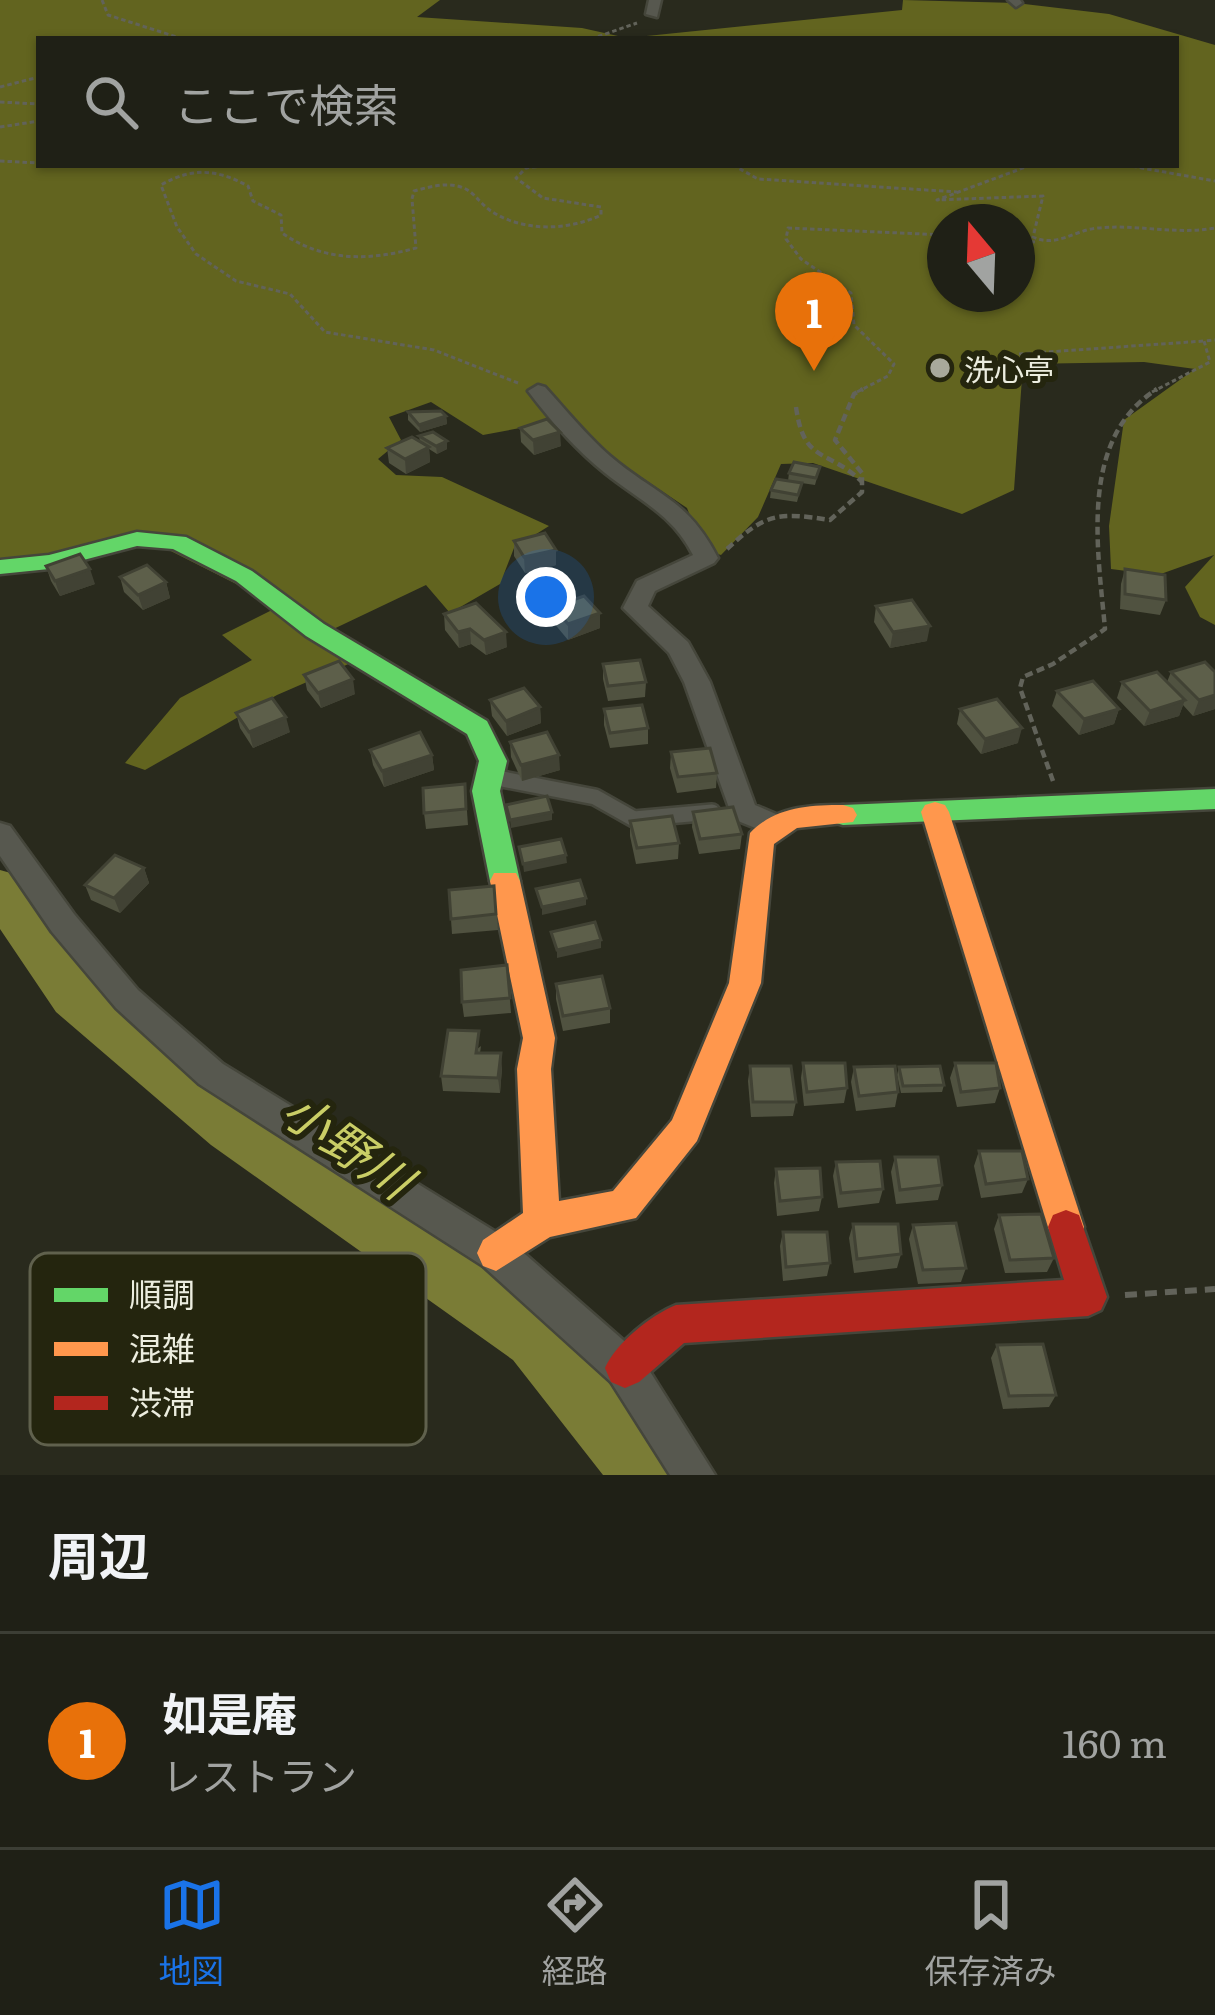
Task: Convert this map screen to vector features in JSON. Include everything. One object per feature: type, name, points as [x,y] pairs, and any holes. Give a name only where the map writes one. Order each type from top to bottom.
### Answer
[{"type":"street","points":[[538,391],[625,478],[673,504],[692,526],[706,558],[645,586],[635,608],[679,649],[697,682],[743,812],[773,824]]},
{"type":"street","points":[[0,567],[49,562],[137,539],[178,542],[244,576],[322,635],[478,728],[493,760],[486,791],[539,1037],[534,1069],[542,1221]]},
{"type":"street","points":[[496,1253],[542,1221],[623,1206],[685,1130],[745,983],[760,841],[773,824],[794,817],[1215,799]]},
{"type":"street","points":[[625,1368],[676,1324],[1088,1298],[934,812]]},
{"type":"street","points":[[0,835],[63,923],[127,999],[211,1074],[496,1253],[625,1368],[694,1475]]},
{"type":"lane","points":[[492,777],[595,797],[634,819],[689,811],[743,812]]},
{"type":"path","points":[[102,0],[108,15],[174,36]]},
{"type":"path","points":[[597,36],[653,7]]},
{"type":"path","points":[[0,87],[36,78]]},
{"type":"path","points":[[0,102],[36,104]]},
{"type":"path","points":[[0,127],[36,121]]},
{"type":"path","points":[[0,164],[36,163]]},
{"type":"path","points":[[216,168],[161,185],[177,227],[215,271],[236,281],[290,293],[325,332],[434,350],[538,391]]},
{"type":"path","points":[[221,168],[248,186],[253,201],[281,215],[282,232],[314,254],[389,256],[416,248],[418,236],[408,207],[414,191],[424,188],[460,187],[501,217],[550,226],[586,224],[601,215],[601,207],[542,200],[523,189],[516,178],[524,168]]},
{"type":"path","points":[[738,168],[758,179],[958,192]]},
{"type":"path","points":[[1023,168],[937,200],[982,202],[1017,193],[1043,196],[1032,226],[1038,242]]},
{"type":"path","points":[[1142,168],[1215,181]]},
{"type":"path","points":[[1035,242],[1052,243],[1096,228],[1153,232],[1215,228]]},
{"type":"path","points":[[706,558],[721,555],[756,522],[785,513],[830,520],[862,493],[862,473],[835,440],[854,394],[888,376],[894,364],[851,325],[845,310],[851,293],[801,259],[786,239],[788,229],[927,234]]},
{"type":"path","points":[[1019,354],[1215,340]]},
{"type":"path","points":[[1063,806],[1020,688],[1023,677],[1053,664],[1105,629],[1096,503],[1118,428],[1136,404],[1210,362],[1204,341]]},
{"type":"path","points":[[796,407],[798,435],[812,454],[853,471],[862,482]]},
{"type":"path","points":[[1088,1298],[1215,1288]]},
{"type":"shaded area","points":[[0,0],[440,0],[417,17],[582,28],[618,36],[36,36],[36,168],[1179,168],[1179,36],[647,36],[902,10],[903,0],[1016,3],[1109,14],[1215,45],[1215,625],[1200,617],[1185,587],[1214,555],[1158,575],[1111,569],[1109,526],[1124,420],[1195,369],[1144,362],[1023,364],[1014,490],[962,514],[813,463],[781,464],[758,517],[721,555],[703,550],[687,508],[580,436],[541,424],[483,435],[431,402],[389,417],[401,440],[378,459],[396,475],[442,477],[549,526],[514,548],[500,584],[450,613],[426,585],[323,634],[360,659],[277,695],[145,770],[125,763],[180,698],[252,660],[222,635],[280,606],[137,534],[49,562],[0,562]]},
{"type":"building","points":[[441,411],[446,416],[419,425],[408,412]]},
{"type":"building","points":[[547,419],[560,432],[533,440],[520,428]]},
{"type":"building","points":[[433,432],[447,441],[436,446],[419,436]]},
{"type":"building","points":[[412,437],[429,447],[405,459],[387,448]]},
{"type":"building","points":[[794,462],[820,467],[816,478],[789,473]]},
{"type":"building","points":[[776,479],[802,483],[798,495],[771,490]]},
{"type":"building","points":[[545,533],[556,550],[524,557],[514,541]]},
{"type":"building","points":[[80,554],[90,569],[55,581],[46,566]]},
{"type":"building","points":[[147,565],[166,582],[138,595],[120,577]]},
{"type":"building","points":[[1125,569],[1165,575],[1166,600],[1125,594]]},
{"type":"building","points":[[584,596],[600,613],[568,624],[553,607]]},
{"type":"building","points":[[912,600],[930,626],[893,632],[876,606]]},
{"type":"building","points":[[476,603],[506,632],[484,640],[470,629],[458,632],[444,614]]},
{"type":"building","points":[[640,660],[646,682],[608,686],[603,664]]},
{"type":"building","points":[[339,661],[353,679],[318,693],[304,675]]},
{"type":"building","points":[[1205,662],[1215,672],[1215,695],[1199,700],[1171,672]]},
{"type":"building","points":[[1157,672],[1185,700],[1150,711],[1122,682]]},
{"type":"building","points":[[1093,681],[1119,709],[1084,719],[1057,691]]},
{"type":"building","points":[[524,688],[540,707],[506,721],[490,700]]},
{"type":"building","points":[[272,698],[286,717],[249,732],[236,713]]},
{"type":"building","points":[[997,699],[1022,728],[985,739],[960,709]]},
{"type":"building","points":[[642,705],[648,728],[610,733],[604,709]]},
{"type":"building","points":[[420,732],[432,755],[382,771],[370,750]]},
{"type":"building","points":[[547,732],[559,755],[521,765],[510,742]]},
{"type":"building","points":[[710,748],[717,773],[678,777],[671,752]]},
{"type":"building","points":[[465,784],[466,809],[424,813],[423,788]]},
{"type":"building","points":[[547,796],[552,812],[510,820],[506,805]]},
{"type":"building","points":[[733,807],[742,834],[700,839],[693,812]]},
{"type":"building","points":[[672,816],[679,843],[637,848],[630,821]]},
{"type":"building","points":[[561,839],[566,855],[523,864],[519,847]]},
{"type":"building","points":[[115,855],[144,868],[114,898],[85,885]]},
{"type":"building","points":[[580,880],[586,898],[542,907],[536,889]]},
{"type":"building","points":[[494,886],[496,914],[451,919],[449,890]]},
{"type":"building","points":[[595,922],[601,940],[557,950],[551,932]]},
{"type":"building","points":[[507,965],[510,998],[462,1002],[461,970]]},
{"type":"building","points":[[602,976],[610,1008],[563,1016],[556,984]]},
{"type":"building","points":[[448,1030],[479,1031],[476,1053],[501,1053],[498,1078],[441,1076]]},
{"type":"building","points":[[803,1063],[845,1063],[847,1088],[807,1092]]},
{"type":"building","points":[[955,1063],[996,1063],[1000,1088],[961,1092]]},
{"type":"building","points":[[750,1066],[791,1066],[796,1102],[753,1102]]},
{"type":"building","points":[[895,1066],[898,1092],[859,1096],[854,1067]]},
{"type":"building","points":[[940,1066],[944,1085],[903,1086],[899,1067]]},
{"type":"building","points":[[979,1151],[1022,1151],[1028,1179],[986,1184]]},
{"type":"building","points":[[895,1157],[938,1157],[942,1185],[900,1190]]},
{"type":"building","points":[[880,1161],[883,1189],[841,1193],[836,1162]]},
{"type":"building","points":[[820,1168],[822,1197],[780,1201],[776,1169]]},
{"type":"building","points":[[1041,1214],[1054,1258],[1010,1260],[999,1215]]},
{"type":"building","points":[[956,1223],[966,1268],[923,1270],[913,1225]]},
{"type":"building","points":[[853,1224],[898,1224],[901,1254],[857,1259]]},
{"type":"building","points":[[783,1232],[827,1232],[830,1263],[786,1267]]},
{"type":"building","points":[[1043,1344],[1056,1395],[1009,1396],[997,1345]]},
{"type":"waterway","name":"小野川","points":[[0,889],[75,996],[231,1127],[418,1253]]},
{"type":"waterway","name":"小野川","points":[[426,1259],[536,1337],[647,1475]]},
{"type":"traffic: fast","points":[[0,567],[49,562],[137,539],[178,542],[244,576],[315,630],[478,728],[493,761],[486,791],[505,881]]},
{"type":"traffic: fast","points":[[843,815],[1215,799]]},
{"type":"traffic: slow","points":[[935,812],[1066,1227]]},
{"type":"traffic: slow","points":[[496,1253],[542,1221],[623,1206],[685,1130],[745,983],[760,841],[787,821],[843,815]]},
{"type":"traffic: slow","points":[[505,881],[539,1038],[534,1069],[542,1221]]},
{"type":"traffic: jam","points":[[625,1368],[676,1324],[1088,1297],[1066,1227]]},
{"type":"place","name":"洗心亭","points":[[940,368]]},
{"type":"place","name":"如是庵","points":[[814,371]]}]
